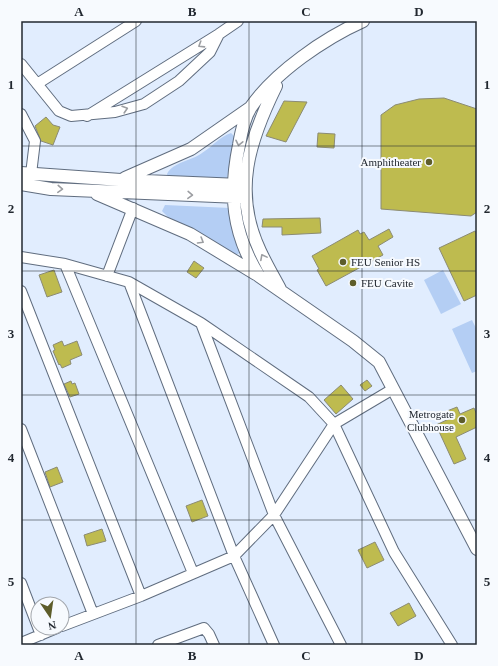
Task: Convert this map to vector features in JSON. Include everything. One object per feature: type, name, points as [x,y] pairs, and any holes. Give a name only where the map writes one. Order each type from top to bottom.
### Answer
[{"type":"street","points":[[37,84],[136,21]]},
{"type":"street","points":[[87,116],[238,21]]},
{"type":"street","points":[[121,180],[192,150],[251,108],[280,76],[305,54],[324,41],[363,21]]},
{"type":"street","points":[[21,64],[60,111],[71,116],[87,116],[115,112],[144,104],[179,81],[210,52],[219,34]]},
{"type":"street","points":[[280,76],[262,112],[252,139],[245,191],[254,236],[259,250],[282,291]]},
{"type":"street","points":[[251,108],[241,133],[234,165],[232,197],[237,227],[243,245],[249,260],[259,276]]},
{"type":"street","points":[[21,114],[35,141],[26,173],[121,180],[233,184],[245,191]]},
{"type":"street","points":[[21,184],[51,189],[232,197],[245,191]]},
{"type":"street","points":[[89,191],[133,208],[190,234],[282,291],[353,341],[379,362],[477,549]]},
{"type":"street","points":[[107,276],[133,208]]},
{"type":"street","points":[[21,257],[65,264],[129,282],[201,323],[309,397],[334,424],[394,552],[452,645]]},
{"type":"street","points":[[65,264],[193,573]]},
{"type":"street","points":[[129,282],[234,556],[274,645]]},
{"type":"street","points":[[21,290],[141,596]]},
{"type":"street","points":[[201,323],[274,515],[341,645]]},
{"type":"street","points":[[70,623],[141,596],[234,556],[274,515],[334,424],[393,389]]},
{"type":"street","points":[[21,429],[93,614]]},
{"type":"street","points":[[21,584],[30,608]]},
{"type":"street","points":[[158,645],[204,628],[209,634],[214,645]]},
{"type":"street","points":[[21,643],[38,636]]},
{"type":"shaded area","points":[[231,133],[236,138],[226,182],[169,180],[167,174],[173,167],[198,156],[223,137]]},
{"type":"shaded area","points":[[165,205],[230,208],[241,251],[238,254],[234,254],[168,217],[162,211]]},
{"type":"shaded area","points":[[443,270],[461,304],[441,314],[424,280]]},
{"type":"shaded area","points":[[472,320],[477,330],[477,371],[472,373],[452,329]]},
{"type":"building","name":"Amphitheater","points":[[444,98],[477,109],[477,212],[471,216],[381,209],[381,115],[395,105],[419,99]]},
{"type":"building","points":[[284,101],[307,102],[286,142],[266,136]]},
{"type":"building","points":[[46,117],[53,125],[60,127],[53,145],[41,141],[35,126]]},
{"type":"building","points":[[318,133],[335,134],[334,148],[317,147]]},
{"type":"building","points":[[320,218],[321,233],[282,235],[282,227],[262,227],[263,219]]},
{"type":"building","name":"FEU Senior HS","points":[[389,229],[393,237],[378,246],[383,255],[326,286],[317,270],[319,269],[312,256],[358,230],[360,234],[364,232],[369,240]]},
{"type":"building","points":[[475,231],[477,235],[477,295],[464,301],[439,248]]},
{"type":"building","points":[[194,261],[204,268],[196,278],[187,272]]},
{"type":"building","points":[[54,270],[62,292],[47,297],[39,275]]},
{"type":"building","points":[[62,341],[64,346],[77,341],[82,355],[70,360],[71,364],[62,368],[60,364],[59,365],[53,351],[55,350],[53,345]]},
{"type":"building","points":[[367,380],[372,386],[365,391],[360,385]]},
{"type":"building","points":[[71,381],[72,384],[75,383],[79,394],[70,397],[64,384]]},
{"type":"building","points":[[341,385],[353,399],[336,414],[324,400]]},
{"type":"building","name":"Metrogate Clubhouse","points":[[457,407],[460,414],[474,408],[477,415],[477,427],[456,437],[466,459],[454,464],[436,425],[451,418],[447,411]]},
{"type":"building","points":[[57,467],[63,482],[50,487],[45,472]]},
{"type":"building","points":[[202,500],[208,516],[192,522],[186,506]]},
{"type":"building","points":[[102,529],[106,541],[87,546],[84,535]]},
{"type":"building","points":[[375,542],[384,560],[367,568],[358,550]]},
{"type":"building","points":[[409,603],[416,616],[398,626],[390,613]]},
{"type":"place","name":"Amphitheater","points":[[429,162]]},
{"type":"place","name":"FEU Senior HS","points":[[343,262]]},
{"type":"place","name":"FEU Cavite","points":[[353,283]]},
{"type":"place","name":"Metrogate Clubhouse","points":[[462,420]]}]
